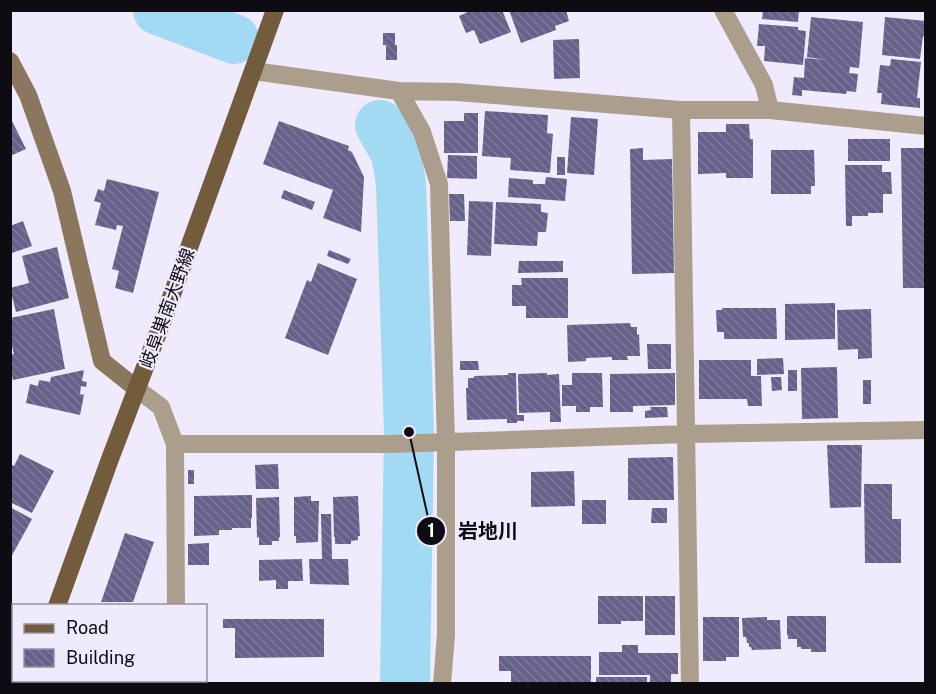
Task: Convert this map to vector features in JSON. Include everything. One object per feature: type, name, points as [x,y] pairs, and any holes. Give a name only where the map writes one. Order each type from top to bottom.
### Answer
[{"type":"main road","name":"岐阜巣南大野線","points":[[58,604],[275,10]]},
{"type":"street","points":[[723,10],[764,85],[770,110]]},
{"type":"street","points":[[10,61],[28,95],[62,191],[102,361],[161,406],[175,444],[176,604]]},
{"type":"street","points":[[253,71],[399,91],[457,92],[681,110],[770,110],[926,126]]},
{"type":"street","points":[[399,91],[422,132],[439,184],[440,443],[446,635],[442,684]]},
{"type":"street","points":[[681,110],[690,684]]},
{"type":"street","points":[[175,444],[391,444],[687,434],[926,430]]},
{"type":"building","points":[[472,10],[502,10],[511,32],[480,44],[474,30],[466,33],[459,16]]},
{"type":"building","points":[[509,10],[566,10],[569,21],[555,26],[556,30],[521,43]]},
{"type":"building","points":[[763,10],[799,10],[798,22],[762,19]]},
{"type":"building","points":[[811,17],[863,22],[859,68],[850,67],[849,73],[858,74],[856,92],[847,91],[846,94],[802,90],[802,96],[792,95],[794,77],[804,78],[805,58],[826,60],[807,57]]},
{"type":"building","points":[[885,17],[926,21],[926,37],[923,36],[920,59],[882,55]]},
{"type":"building","points":[[759,24],[798,27],[798,30],[806,31],[803,65],[764,61],[765,46],[757,46]]},
{"type":"building","points":[[383,33],[395,33],[397,60],[386,60]]},
{"type":"building","points":[[579,39],[580,78],[554,79],[553,40]]},
{"type":"building","points":[[891,59],[921,62],[917,98],[920,98],[920,108],[881,104],[882,93],[877,93],[880,65],[890,66]]},
{"type":"building","points":[[485,111],[548,115],[547,133],[553,134],[550,173],[510,170],[511,158],[482,156]]},
{"type":"building","points":[[464,113],[478,113],[478,153],[444,153],[444,121],[464,121]]},
{"type":"building","points":[[10,117],[26,149],[10,156]]},
{"type":"building","points":[[571,117],[598,119],[594,175],[567,173]]},
{"type":"building","points":[[279,121],[349,146],[348,150],[352,152],[364,177],[361,232],[323,218],[333,190],[263,164]]},
{"type":"building","points":[[726,124],[749,124],[750,139],[753,139],[753,178],[726,178],[726,173],[698,174],[698,132],[726,132]]},
{"type":"building","points":[[848,139],[890,139],[890,161],[848,161]]},
{"type":"building","points":[[643,148],[643,160],[672,159],[674,273],[632,274],[630,149]]},
{"type":"building","points":[[901,148],[926,148],[926,288],[903,288]]},
{"type":"building","points":[[771,150],[814,150],[815,186],[811,186],[811,194],[771,194]]},
{"type":"building","points":[[448,155],[477,156],[477,179],[447,178]]},
{"type":"building","points":[[557,157],[565,157],[565,175],[557,175]]},
{"type":"building","points":[[845,165],[882,165],[882,172],[891,172],[892,194],[883,194],[883,213],[852,216],[852,226],[846,226]]},
{"type":"building","points":[[546,177],[567,179],[565,201],[508,197],[509,178],[533,180],[533,184],[545,184]]},
{"type":"building","points":[[107,179],[159,192],[133,293],[115,288],[119,271],[112,269],[123,226],[117,225],[116,230],[95,225],[101,203],[94,201],[98,189],[104,191]]},
{"type":"building","points":[[284,190],[315,202],[312,210],[281,198]]},
{"type":"building","points":[[449,194],[464,194],[465,221],[450,221]]},
{"type":"building","points":[[469,201],[493,202],[491,256],[467,255]]},
{"type":"building","points":[[496,202],[541,204],[541,212],[548,213],[546,232],[538,232],[537,246],[494,244]]},
{"type":"building","points":[[23,221],[32,246],[12,253],[10,226]]},
{"type":"building","points":[[57,247],[69,298],[16,312],[10,288],[29,283],[22,256]]},
{"type":"building","points":[[329,250],[351,259],[348,264],[327,256]]},
{"type":"building","points":[[519,261],[563,261],[563,272],[518,273]]},
{"type":"building","points":[[318,263],[357,279],[328,355],[285,338],[307,280],[311,282]]},
{"type":"building","points":[[521,278],[568,278],[568,318],[526,318],[526,306],[512,306],[512,285],[522,285]]},
{"type":"building","points":[[835,303],[835,339],[785,340],[785,304]]},
{"type":"building","points":[[722,308],[776,308],[777,339],[724,339],[724,332],[717,332],[716,310],[722,310]]},
{"type":"building","points":[[54,309],[65,369],[13,380],[10,366],[10,355],[14,354],[10,338],[10,318]]},
{"type":"building","points":[[871,309],[872,358],[858,359],[858,349],[838,350],[837,310]]},
{"type":"building","points":[[630,323],[631,327],[637,327],[640,356],[627,356],[628,360],[612,360],[612,357],[586,358],[586,361],[568,362],[567,325]]},
{"type":"building","points":[[647,344],[671,344],[671,369],[648,369]]},
{"type":"building","points":[[783,358],[784,374],[757,375],[757,359]]},
{"type":"building","points":[[699,360],[751,360],[751,376],[761,376],[762,406],[748,406],[747,399],[699,399]]},
{"type":"building","points":[[460,361],[478,361],[479,370],[460,370]]},
{"type":"building","points":[[837,367],[838,418],[802,419],[801,368]]},
{"type":"building","points":[[84,370],[82,381],[87,382],[86,387],[81,386],[80,394],[84,395],[80,415],[26,403],[30,384],[38,386],[39,380],[50,382],[51,377]]},
{"type":"building","points":[[788,370],[797,370],[797,391],[788,391]]},
{"type":"building","points":[[508,373],[516,373],[517,415],[524,415],[524,421],[507,423],[507,419],[467,420],[468,378],[508,375]]},
{"type":"building","points":[[547,373],[547,375],[559,374],[561,422],[550,422],[550,412],[519,413],[518,374]]},
{"type":"building","points":[[572,373],[602,373],[603,407],[590,407],[590,412],[576,412],[576,406],[562,406],[562,385],[572,385]]},
{"type":"building","points":[[675,373],[675,405],[633,406],[633,412],[610,412],[610,374]]},
{"type":"building","points":[[771,377],[781,377],[782,390],[772,391]]},
{"type":"building","points":[[863,380],[871,380],[871,404],[863,404]]},
{"type":"building","points":[[650,407],[667,407],[668,417],[645,418],[645,411],[651,410]]},
{"type":"building","points":[[827,445],[862,445],[861,507],[830,508]]},
{"type":"building","points":[[20,454],[54,471],[32,513],[10,502],[10,464],[14,466]]},
{"type":"building","points":[[673,457],[674,500],[628,500],[628,458]]},
{"type":"building","points":[[278,464],[279,489],[256,489],[255,465]]},
{"type":"building","points":[[188,470],[194,470],[194,484],[188,484]]},
{"type":"building","points":[[574,471],[575,506],[531,507],[531,472]]},
{"type":"building","points":[[864,484],[892,484],[892,519],[901,519],[901,563],[865,563]]},
{"type":"building","points":[[252,495],[251,528],[232,528],[232,530],[219,530],[219,535],[194,536],[194,496]]},
{"type":"building","points":[[311,496],[311,501],[319,501],[318,542],[296,543],[294,497]]},
{"type":"building","points":[[358,496],[360,536],[358,540],[351,541],[351,544],[335,544],[333,497]]},
{"type":"building","points":[[279,497],[279,541],[272,541],[272,545],[259,545],[256,498]]},
{"type":"building","points":[[582,500],[606,500],[606,524],[582,524]]},
{"type":"building","points":[[10,507],[32,519],[10,559]]},
{"type":"building","points":[[652,508],[667,508],[667,523],[651,523]]},
{"type":"building","points":[[321,514],[331,514],[332,559],[348,559],[349,585],[310,584],[309,559],[322,559]]},
{"type":"building","points":[[125,533],[154,542],[133,602],[101,602]]},
{"type":"building","points":[[209,543],[209,565],[188,565],[188,544]]},
{"type":"building","points":[[302,559],[303,581],[288,581],[288,589],[276,589],[276,580],[259,581],[259,560]]},
{"type":"building","points":[[598,596],[643,596],[643,621],[598,624]]},
{"type":"building","points":[[645,596],[675,596],[675,635],[645,635]]},
{"type":"building","points":[[787,616],[826,616],[826,652],[801,649],[797,647],[797,639],[788,639]]},
{"type":"building","points":[[703,617],[739,617],[739,657],[726,657],[726,661],[703,661]]},
{"type":"building","points":[[767,617],[767,620],[780,620],[781,649],[752,650],[746,637],[743,637],[742,618]]},
{"type":"building","points":[[223,619],[324,619],[324,657],[235,658],[235,628],[223,628]]},
{"type":"building","points":[[622,645],[638,645],[638,653],[678,653],[678,674],[671,674],[671,684],[650,684],[650,675],[599,675],[599,652],[622,652]]},
{"type":"building","points":[[499,656],[591,656],[591,684],[511,684],[511,671],[499,671]]},
{"type":"building","points":[[596,677],[647,677],[647,684],[596,684]]},
{"type":"waterway","points":[[158,10],[234,39]]},
{"type":"waterway","points":[[380,125],[396,153],[401,184],[409,432],[405,684]]},
{"type":"place","name":"岩地川","points":[[409,432]]}]
